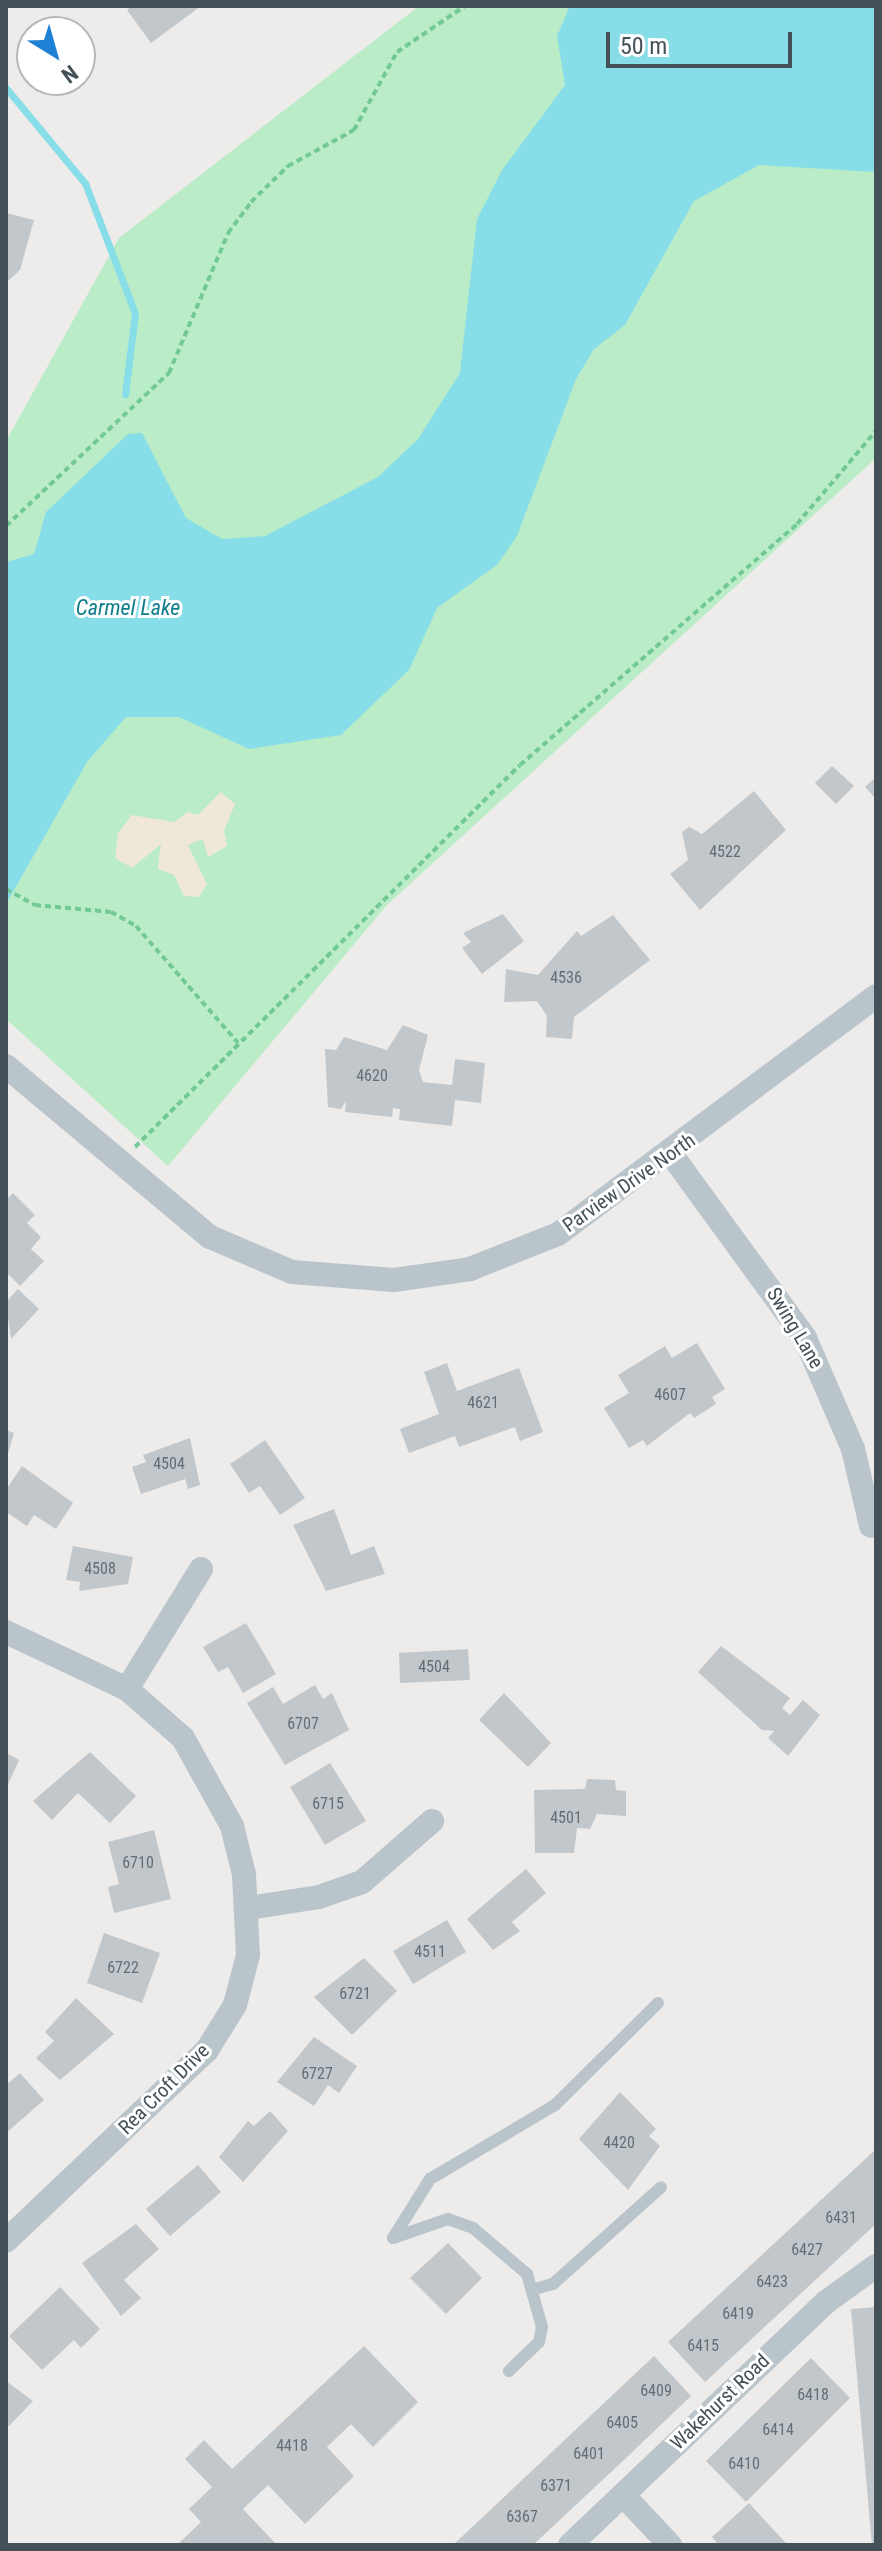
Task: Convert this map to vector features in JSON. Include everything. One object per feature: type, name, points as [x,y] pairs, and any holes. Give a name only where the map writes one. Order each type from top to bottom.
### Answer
[{"type":"street","name":"Parview Drive North","points":[[6,1066],[168,1207],[272,1267],[342,1279],[419,1278],[470,1269],[558,1234],[671,1154],[876,996]]},
{"type":"street","name":"Swing Lane","points":[[671,1154],[805,1338],[853,1449],[871,1526]]},
{"type":"street","points":[[127,1689],[201,1569]]},
{"type":"street","name":"Rea Croft Drive","points":[[6,1632],[127,1689],[183,1738],[209,1773],[232,1826],[248,1908],[245,1972],[207,2050],[10,2231]]},
{"type":"street","points":[[248,1908],[319,1897],[362,1882],[432,1821]]},
{"type":"street","name":"Wakehurst Road","points":[[570,2545],[826,2302],[876,2266]]},
{"type":"street","points":[[623,2495],[670,2545]]},
{"type":"lane","points":[[509,2371],[539,2342],[535,2289],[473,2228],[448,2219],[393,2238],[430,2179],[555,2105],[658,2003]]},
{"type":"lane","points":[[535,2289],[553,2284],[661,2187]]},
{"type":"path","points":[[6,526],[169,373],[228,233],[251,202],[288,166],[354,130],[397,52],[465,6]]},
{"type":"path","points":[[117,1165],[520,765],[797,524],[876,431]]},
{"type":"path","points":[[6,889],[35,905],[111,912],[136,926],[238,1043]]},
{"type":"green space","points":[[419,6],[876,6],[876,458],[387,905],[168,1166],[6,1019],[6,441],[119,238]]},
{"type":"sand","points":[[221,792],[235,804],[224,831],[227,846],[208,857],[203,839],[188,845],[207,884],[199,897],[184,896],[174,875],[158,869],[161,844],[132,868],[115,858],[118,833],[132,815],[174,822],[188,812],[198,815]]},
{"type":"water","name":"Carmel Lake","points":[[570,6],[876,6],[876,172],[759,165],[694,201],[625,325],[594,349],[576,379],[517,536],[497,565],[437,608],[409,670],[341,735],[249,749],[179,717],[126,717],[87,762],[6,904],[6,562],[34,554],[46,512],[128,434],[142,433],[186,518],[222,539],[265,536],[378,477],[418,439],[460,373],[477,219],[502,170],[565,85],[557,36]]},
{"type":"building","points":[[132,6],[201,6],[151,43],[127,10]]},
{"type":"building","points":[[6,213],[34,220],[20,270],[6,283]]},
{"type":"building","points":[[832,766],[854,786],[836,804],[815,783]]},
{"type":"building","points":[[876,777],[876,799],[865,787]]},
{"type":"building","points":[[754,791],[786,830],[700,910],[670,874],[688,860],[682,832],[689,827],[702,834]]},
{"type":"building","points":[[503,914],[524,941],[482,974],[462,948],[471,942],[463,933]]},
{"type":"building","points":[[613,915],[650,960],[574,1017],[572,1039],[546,1037],[547,1016],[537,1001],[504,1002],[506,969],[538,975],[577,931],[581,936]]},
{"type":"building","points":[[403,1025],[428,1035],[419,1070],[423,1082],[452,1085],[455,1059],[485,1063],[481,1103],[455,1100],[452,1126],[399,1120],[400,1109],[393,1108],[392,1117],[345,1112],[346,1101],[341,1109],[328,1107],[325,1049],[336,1050],[344,1037],[387,1050]]},
{"type":"building","points":[[13,1193],[35,1215],[27,1223],[41,1237],[31,1249],[44,1261],[20,1286],[6,1272],[6,1200]]},
{"type":"building","points":[[18,1289],[39,1309],[11,1339],[6,1302]]},
{"type":"building","points":[[697,1343],[725,1389],[712,1397],[716,1404],[694,1418],[690,1413],[647,1446],[643,1440],[629,1448],[604,1408],[629,1393],[618,1375],[665,1346],[672,1358]]},
{"type":"building","points":[[447,1363],[457,1391],[519,1368],[543,1432],[520,1441],[515,1427],[459,1447],[455,1436],[409,1453],[400,1429],[439,1414],[424,1372]]},
{"type":"building","points":[[6,1430],[14,1433],[7,1457],[6,1456]]},
{"type":"building","points":[[190,1438],[200,1485],[188,1489],[185,1479],[141,1494],[132,1467],[146,1462],[143,1455]]},
{"type":"building","points":[[265,1440],[305,1498],[280,1515],[260,1486],[249,1493],[230,1464]]},
{"type":"building","points":[[22,1466],[73,1503],[56,1529],[34,1515],[27,1526],[6,1512],[6,1490]]},
{"type":"building","points":[[334,1509],[351,1555],[374,1546],[385,1574],[326,1591],[293,1525]]},
{"type":"building","points":[[73,1546],[133,1557],[128,1584],[79,1591],[80,1582],[66,1580]]},
{"type":"building","points":[[246,1623],[276,1674],[243,1693],[228,1667],[218,1672],[203,1647]]},
{"type":"building","points":[[721,1646],[790,1698],[782,1708],[790,1715],[803,1700],[820,1715],[788,1756],[768,1738],[774,1731],[762,1730],[698,1672]]},
{"type":"building","points":[[468,1649],[470,1680],[400,1683],[399,1653]]},
{"type":"building","points":[[315,1685],[323,1699],[332,1693],[349,1730],[285,1765],[247,1703],[273,1687],[283,1704]]},
{"type":"building","points":[[504,1693],[551,1743],[528,1767],[479,1720]]},
{"type":"building","points":[[90,1752],[136,1796],[110,1823],[78,1793],[52,1820],[33,1801]]},
{"type":"building","points":[[6,1753],[19,1760],[6,1789]]},
{"type":"building","points":[[330,1763],[366,1821],[325,1845],[290,1787]]},
{"type":"building","points":[[587,1779],[615,1780],[616,1790],[626,1791],[626,1816],[597,1814],[590,1829],[577,1828],[574,1853],[535,1853],[534,1790],[585,1789]]},
{"type":"building","points":[[154,1830],[171,1899],[114,1913],[108,1887],[119,1884],[108,1842]]},
{"type":"building","points":[[526,1869],[546,1893],[512,1922],[520,1931],[493,1950],[467,1919]]},
{"type":"building","points":[[447,1920],[466,1952],[413,1984],[393,1951]]},
{"type":"building","points":[[104,1933],[160,1953],[142,2003],[87,1983]]},
{"type":"building","points":[[364,1958],[397,1991],[352,2035],[314,1997]]},
{"type":"building","points":[[76,1998],[114,2034],[60,2080],[36,2058],[54,2041],[45,2032]]},
{"type":"building","points":[[314,2037],[357,2066],[339,2093],[328,2085],[314,2106],[277,2082]]},
{"type":"building","points":[[20,2073],[44,2100],[6,2133],[6,2085]]},
{"type":"building","points":[[620,2092],[656,2129],[649,2136],[660,2146],[628,2190],[579,2139]]},
{"type":"building","points":[[270,2111],[288,2131],[243,2182],[219,2157],[248,2121],[254,2126]]},
{"type":"building","points":[[876,2149],[876,2224],[705,2382],[668,2342]]},
{"type":"building","points":[[198,2165],[221,2192],[170,2236],[146,2209]]},
{"type":"building","points":[[136,2224],[159,2249],[124,2280],[141,2298],[121,2316],[82,2263]]},
{"type":"building","points":[[448,2243],[482,2278],[446,2314],[410,2278]]},
{"type":"building","points":[[60,2287],[100,2329],[81,2348],[74,2340],[42,2370],[9,2336]]},
{"type":"building","points":[[876,2307],[876,2545],[872,2545],[851,2309]]},
{"type":"building","points":[[364,2346],[418,2402],[373,2447],[351,2424],[327,2447],[354,2476],[305,2524],[268,2485],[243,2509],[277,2545],[177,2545],[201,2522],[189,2509],[212,2487],[185,2459],[204,2440],[232,2469]]},
{"type":"building","points":[[654,2356],[691,2396],[625,2459],[533,2545],[453,2545]]},
{"type":"building","points":[[811,2358],[850,2398],[746,2502],[706,2461]]},
{"type":"building","points":[[6,2381],[33,2401],[9,2426],[6,2423]]},
{"type":"building","points":[[749,2503],[788,2545],[719,2545],[712,2537]]},
{"type":"waterway","points":[[6,88],[85,183],[135,313],[125,394]]}]
